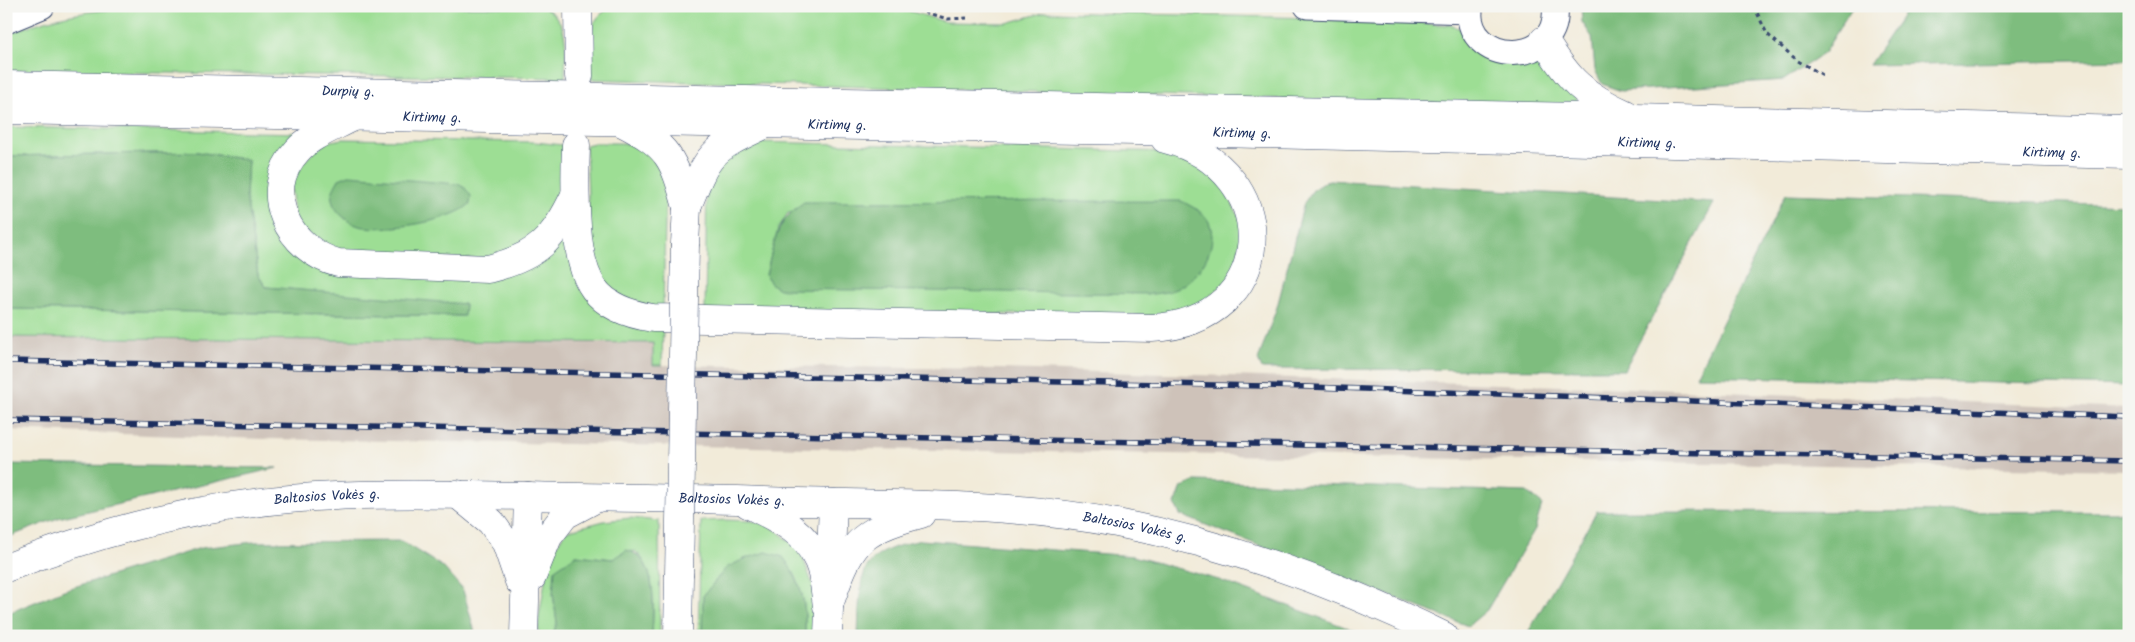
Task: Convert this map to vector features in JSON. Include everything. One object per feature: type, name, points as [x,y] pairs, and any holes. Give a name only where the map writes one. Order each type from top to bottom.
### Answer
[{"type":"main road","points":[[578,6],[579,76]]},
{"type":"main road","points":[[1544,40],[1561,68],[1586,93],[1600,103],[1635,118]]},
{"type":"main road","name":"Durpių g.","points":[[6,86],[690,99]]},
{"type":"main road","name":"Kirtimų g.","points":[[690,99],[2129,130]]},
{"type":"main road","name":"Durpių g.","points":[[6,110],[354,116]]},
{"type":"main road","points":[[354,116],[306,142],[298,149],[288,164],[280,187],[281,205],[286,221],[295,238],[322,259],[338,263],[488,269],[508,264],[526,257],[550,239],[562,222],[575,195]]},
{"type":"main road","name":"Kirtimų g.","points":[[354,116],[1137,131],[2129,155]]},
{"type":"main road","points":[[619,122],[648,136],[665,151],[677,171],[687,207]]},
{"type":"main road","points":[[678,636],[687,207],[701,171],[716,151],[727,142],[768,124]]},
{"type":"main road","points":[[576,145],[575,195],[579,259],[586,276],[604,300],[618,310],[635,316],[653,318],[1173,327],[1194,321],[1211,312],[1226,300],[1237,287],[1245,270],[1253,231],[1245,199],[1234,181],[1205,155],[1184,143],[1137,131]]},
{"type":"main road","points":[[457,494],[491,522],[506,543],[525,597]]},
{"type":"main road","name":"Baltosios Vokės g.","points":[[6,568],[94,537],[171,518],[228,507],[333,496],[457,494],[952,506],[1057,515],[1115,523],[1203,542],[1294,571],[1402,615],[1444,636]]},
{"type":"main road","points":[[524,636],[528,496]]},
{"type":"main road","points":[[525,597],[548,537],[565,515],[598,497]]},
{"type":"main road","points":[[740,500],[791,525],[811,548],[819,562],[828,608]]},
{"type":"main road","points":[[828,636],[833,503]]},
{"type":"main road","points":[[828,608],[843,564],[861,538],[887,523],[952,506]]},
{"type":"street","points":[[6,21],[42,6]]},
{"type":"street","points":[[1307,6],[1470,9],[1473,28],[1482,41],[1495,50],[1511,54],[1526,52],[1544,40],[1554,21],[1555,6]]},
{"type":"path","points":[[861,6],[910,8],[948,19],[966,18]]},
{"type":"path","points":[[1754,6],[1766,34],[1798,61],[1823,75]]},
{"type":"shaded area","points":[[6,337],[654,343],[654,365],[999,369],[1629,388],[2129,409],[2129,470],[265,439],[6,430]]},
{"type":"green space","points":[[616,6],[909,11],[946,22],[1007,23],[1046,12],[1363,19],[1450,25],[1539,57],[1581,103],[1577,107],[586,79],[589,36],[593,26],[605,11]]},
{"type":"green space","points":[[1581,6],[1853,6],[1824,53],[1784,80],[1621,91],[1602,84],[1595,70],[1592,37],[1582,22]]},
{"type":"green space","points":[[1909,6],[2129,6],[2129,60],[1869,65]]},
{"type":"green space","points":[[144,7],[543,7],[559,20],[563,29],[566,48],[565,78],[6,71],[6,35],[57,18],[108,10]]},
{"type":"green space","points":[[6,127],[303,133],[287,153],[290,246],[497,275],[561,239],[566,239],[569,258],[663,328],[662,365],[653,365],[653,343],[6,337],[6,309],[463,316],[465,305],[266,287],[258,275],[246,195],[248,160],[198,152],[6,156]]},
{"type":"green space","points":[[343,139],[535,142],[563,145],[563,195],[549,232],[495,259],[347,257],[295,225],[290,174],[325,142]]},
{"type":"green space","points":[[757,142],[1175,152],[1215,172],[1243,224],[1235,274],[1188,316],[705,311],[707,176],[711,167]],"holes":[[[1197,209],[1209,226],[1210,246],[766,275],[778,229],[788,213]]]},
{"type":"green space","points":[[594,143],[621,143],[639,146],[650,151],[666,175],[663,311],[624,304],[591,269],[586,145]]},
{"type":"green space","points":[[198,152],[248,160],[246,195],[258,275],[266,287],[465,304],[464,316],[6,309],[6,156]]},
{"type":"green space","points":[[349,175],[458,184],[465,188],[471,196],[470,204],[448,216],[417,224],[384,228],[359,226],[342,216],[332,200],[333,192],[339,179]]},
{"type":"green space","points":[[1329,180],[1714,203],[1624,370],[1262,369],[1258,360],[1277,307],[1304,203],[1313,190]]},
{"type":"green space","points":[[1786,194],[2129,205],[2129,386],[1696,376]]},
{"type":"green space","points":[[1181,201],[1207,218],[1212,232],[1209,252],[1199,270],[1184,284],[1176,289],[1153,294],[779,289],[771,284],[766,275],[774,243],[781,226],[794,210],[804,202]]},
{"type":"green space","points":[[6,464],[277,468],[58,518],[6,538]]},
{"type":"green space","points":[[1196,481],[1527,492],[1542,504],[1535,529],[1487,610],[1468,626],[1180,515],[1175,504],[1182,487]]},
{"type":"green space","points":[[1597,511],[2129,512],[2129,636],[1526,636]]},
{"type":"green space","points":[[630,518],[659,521],[660,636],[652,636],[653,602],[651,579],[648,569],[635,551],[613,559],[576,555],[553,593],[557,623],[552,636],[538,636],[539,617],[549,557],[566,531],[604,521]]},
{"type":"green space","points":[[701,521],[752,521],[771,526],[800,550],[814,588],[817,636],[805,636],[804,602],[793,571],[726,568],[703,596],[702,636],[698,636]]},
{"type":"green space","points":[[921,540],[1133,556],[1219,580],[1369,636],[858,636],[861,588],[865,570],[880,554],[900,545]]},
{"type":"green space","points":[[401,541],[443,567],[463,590],[476,636],[6,636],[6,614],[64,590],[201,548],[254,542]]},
{"type":"green space","points":[[627,550],[637,555],[645,563],[649,574],[653,600],[652,636],[552,636],[557,623],[553,593],[555,569],[576,555],[613,559]]},
{"type":"green space","points":[[766,552],[783,557],[795,576],[804,604],[805,636],[702,636],[703,596],[726,568],[744,559]]},
{"type":"railway","points":[[6,361],[1310,387],[2129,417]]},
{"type":"railway","points":[[6,420],[2129,461]]}]
